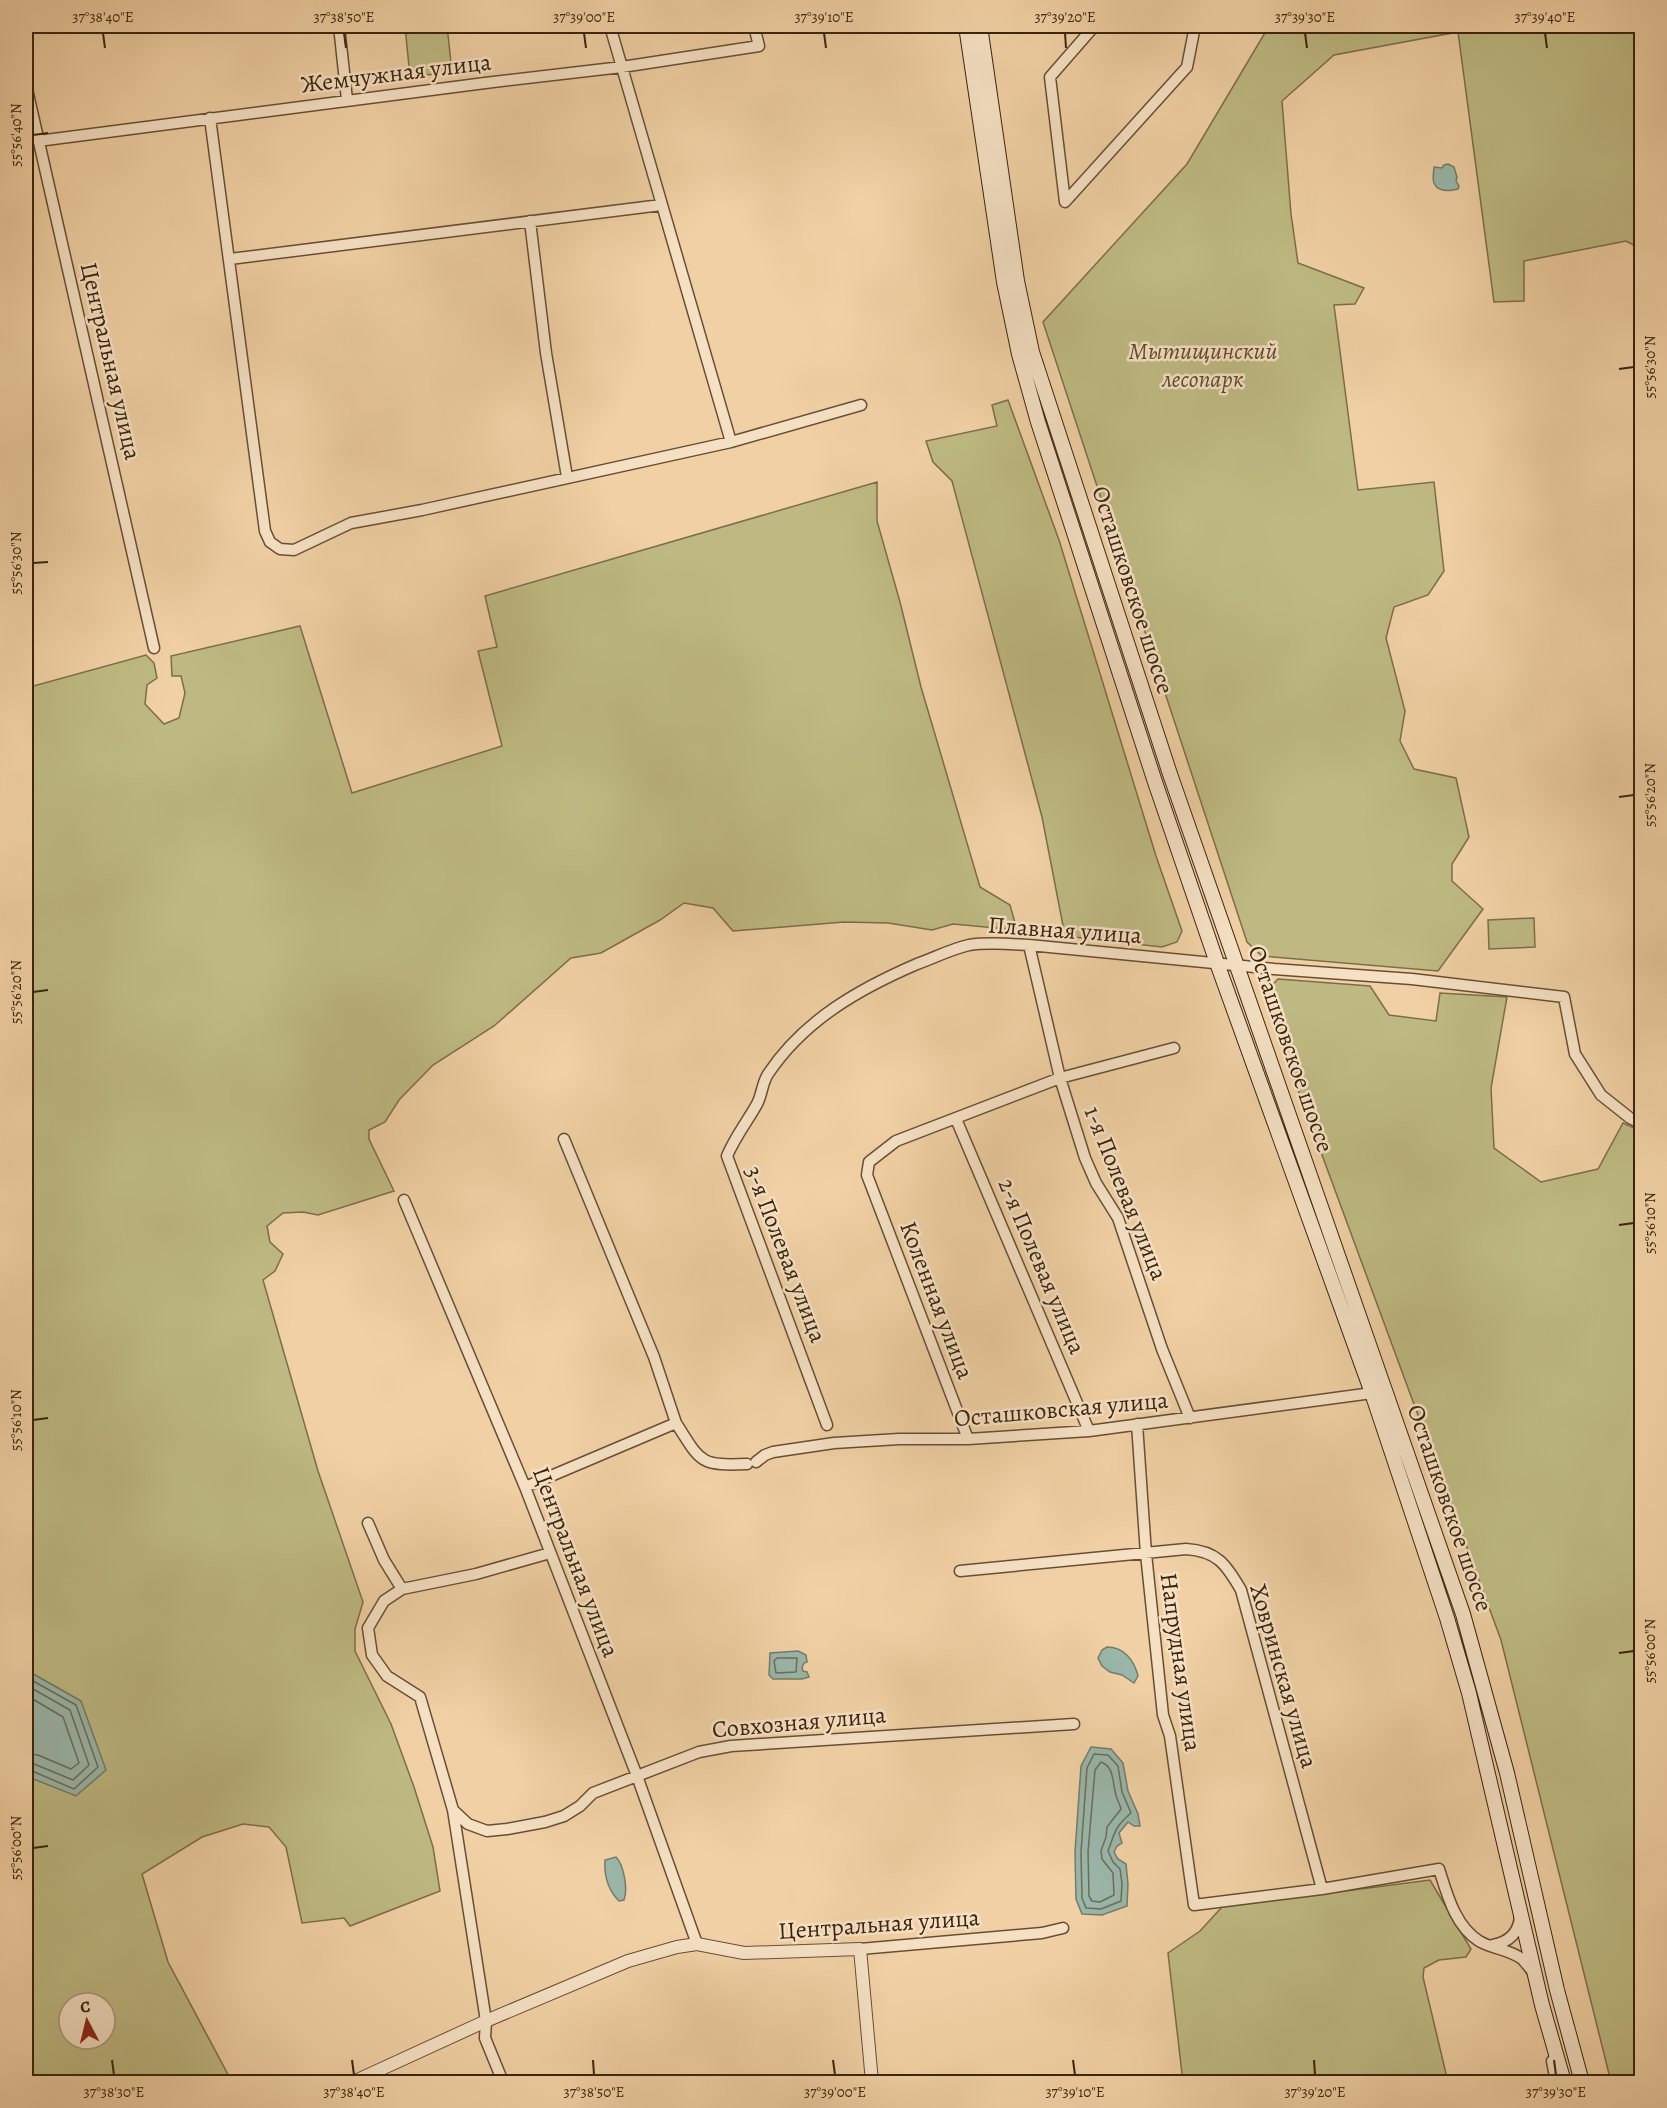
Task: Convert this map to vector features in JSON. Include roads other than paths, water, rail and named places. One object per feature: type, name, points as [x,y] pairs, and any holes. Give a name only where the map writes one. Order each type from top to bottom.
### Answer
[{"type":"main road","name":"Осташковское шоссе","points":[[966,26],[1004,282],[1019,354],[1049,456],[1216,963],[1372,1393],[1447,1618],[1469,1693],[1542,2005],[1564,2082]]},
{"type":"main road","name":"Осташковское шоссе","points":[[980,26],[1017,281],[1032,352],[1166,763],[1463,1614],[1507,1773],[1557,1990],[1582,2082]]},
{"type":"street","points":[[339,26],[347,100]]},
{"type":"street","points":[[609,26],[731,442]]},
{"type":"street","name":"Жемчужная улица","points":[[38,141],[347,100],[622,67],[759,45],[754,26]]},
{"type":"street","points":[[1091,26],[1050,77],[1065,202],[1186,67],[1195,26]]},
{"type":"street","name":"Центральная улица","points":[[26,85],[154,648]]},
{"type":"street","points":[[210,118],[265,531],[270,542],[280,549],[294,550],[351,523],[422,510],[731,442],[861,405]]},
{"type":"street","points":[[230,259],[661,205]]},
{"type":"street","points":[[530,221],[546,353],[567,477]]},
{"type":"street","name":"Плавная улица","points":[[757,1103],[766,1077],[788,1047],[812,1023],[852,995],[889,976],[968,945],[997,943],[1401,978],[1564,997],[1575,1054],[1601,1095],[1641,1124]]},
{"type":"street","name":"1-я Полевая улица","points":[[1029,945],[1060,1078],[1085,1158],[1096,1183],[1118,1218],[1162,1349],[1190,1418]]},
{"type":"street","points":[[956,1119],[1060,1078],[1174,1048]]},
{"type":"street","name":"3-я Полевая улица","points":[[757,1103],[733,1141],[727,1156],[827,1425]]},
{"type":"street","name":"Коленная улица","points":[[956,1119],[896,1141],[869,1162],[867,1175],[968,1439]]},
{"type":"street","name":"2-я Полевая улица","points":[[956,1119],[1089,1431]]},
{"type":"street","name":"Осташковская улица","points":[[564,1139],[654,1357],[676,1423],[696,1454],[718,1465],[752,1463],[773,1452],[834,1443],[899,1439],[968,1439],[1089,1431],[1372,1393]]},
{"type":"street","name":"Центральная улица","points":[[404,1200],[525,1487],[637,1776],[697,1944]]},
{"type":"street","points":[[525,1487],[676,1423]]},
{"type":"street","name":"Напрудная улица","points":[[1137,1424],[1146,1554],[1163,1715],[1170,1736],[1194,1905],[1322,1889]]},
{"type":"street","points":[[368,1523],[384,1560],[402,1589]]},
{"type":"street","name":"Ховринская улица","points":[[960,1571],[1186,1549],[1204,1550],[1217,1558],[1241,1590],[1322,1889]]},
{"type":"street","points":[[503,2082],[485,2038],[486,2021],[453,1809],[420,1697],[387,1676],[372,1655],[368,1628],[384,1601],[402,1589],[476,1574],[550,1553]]},
{"type":"street","name":"Совхозная улица","points":[[453,1809],[468,1824],[487,1831],[507,1830],[564,1816],[580,1806],[593,1793],[699,1752],[731,1746],[1074,1724]]},
{"type":"street","points":[[1322,1889],[1439,1869],[1459,1920],[1478,1940],[1489,1946],[1508,1951],[1522,1960],[1536,1976]]},
{"type":"street","points":[[1489,1946],[1511,1939],[1520,1922],[1521,1908]]},
{"type":"street","name":"Центральная улица","points":[[353,2082],[486,2021],[628,1960],[697,1944],[744,1953],[860,1949],[1042,1933],[1064,1928]]},
{"type":"street","points":[[860,1949],[872,2082]]},
{"type":"street","points":[[1542,2005],[1556,2082]]},
{"type":"water","points":[[1448,164],[1454,167],[1459,186],[1458,189],[1448,191],[1438,188],[1433,177],[1434,167],[1442,168]]},
{"type":"water","points":[[1107,1647],[1118,1649],[1131,1660],[1138,1676],[1134,1683],[1102,1666],[1098,1658],[1102,1650]]},
{"type":"water","points":[[798,1651],[806,1655],[807,1662],[802,1668],[809,1677],[773,1679],[769,1675],[770,1653]]},
{"type":"water","points":[[26,1670],[81,1701],[106,1770],[76,1796],[26,1776]]},
{"type":"water","points":[[1091,1747],[1111,1749],[1123,1763],[1128,1791],[1138,1814],[1140,1826],[1134,1826],[1128,1822],[1119,1833],[1122,1843],[1114,1852],[1118,1859],[1126,1864],[1127,1906],[1102,1915],[1082,1914],[1076,1899],[1075,1852],[1081,1766]]},
{"type":"water","points":[[616,1857],[623,1871],[625,1884],[624,1900],[619,1901],[609,1887],[605,1871],[605,1860]]},
{"type":"park label","name":"Мытищинский лесопарк","points":[[1203,365]]}]
